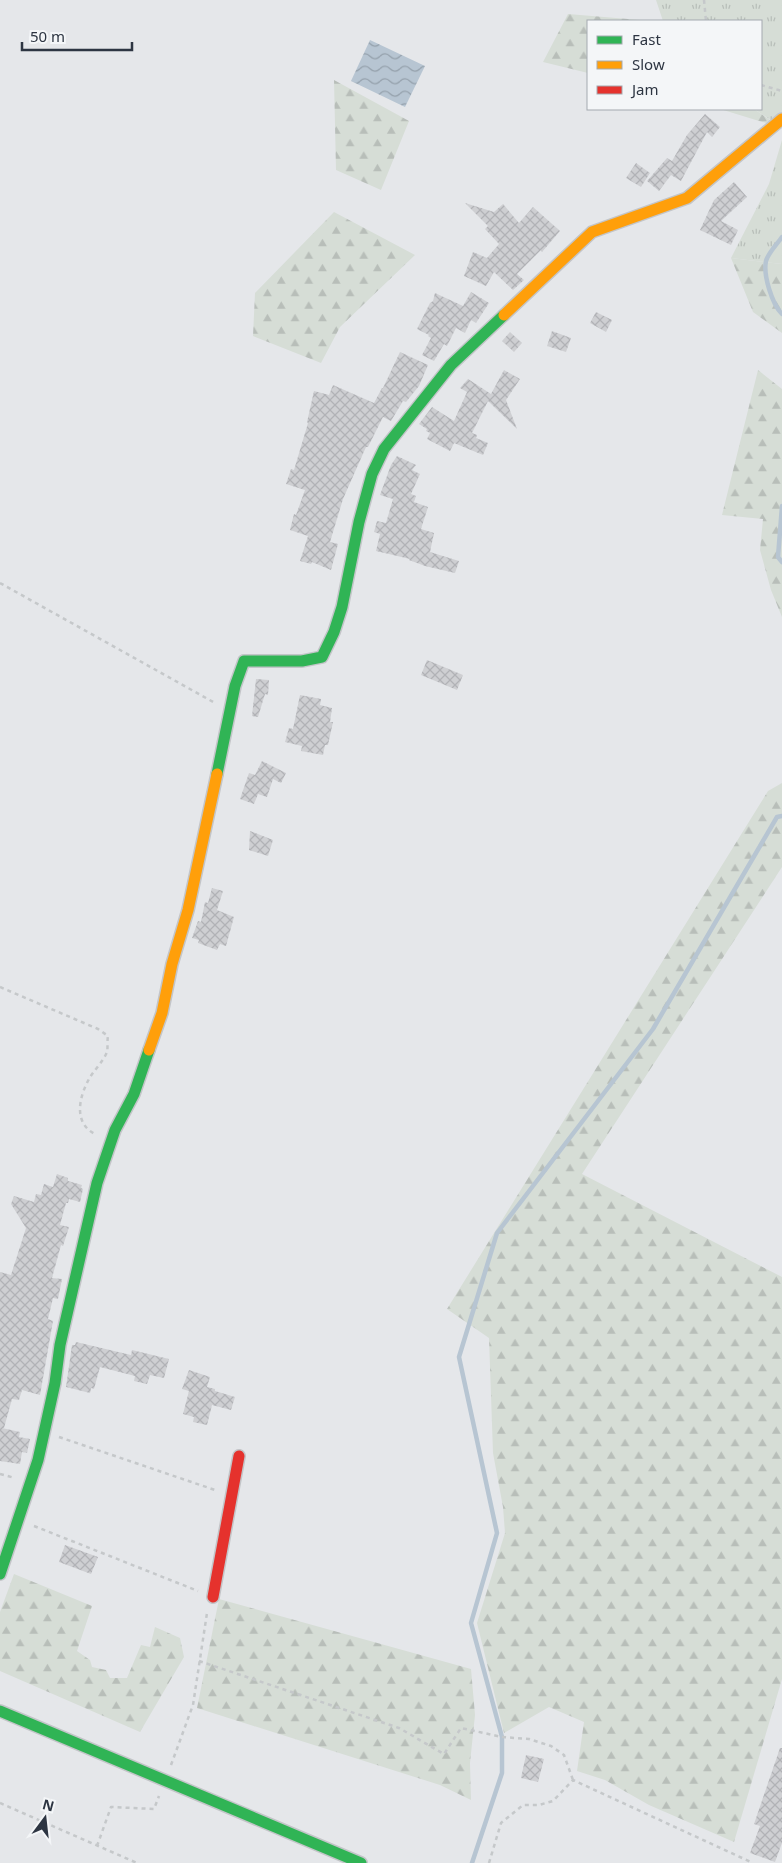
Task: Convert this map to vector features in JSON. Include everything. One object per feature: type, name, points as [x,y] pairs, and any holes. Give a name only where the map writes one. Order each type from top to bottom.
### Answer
[{"type":"street","points":[[0,1574],[38,1460],[55,1383],[60,1345],[97,1183],[115,1130],[134,1094],[162,1012],[172,964],[188,910],[235,686],[244,661],[302,660],[322,657],[334,632],[342,607],[358,522],[372,474],[384,449],[451,365],[592,232],[687,198],[764,132],[782,119]]},
{"type":"street","points":[[213,1597],[239,1456]]},
{"type":"street","points":[[0,1711],[361,1863]]},
{"type":"path","points":[[704,0],[706,20]]},
{"type":"path","points":[[762,85],[782,91]]},
{"type":"path","points":[[0,583],[216,704],[231,707]]},
{"type":"path","points":[[0,988],[91,1026],[108,1036],[107,1052],[85,1087],[80,1104],[80,1118],[86,1130],[112,1143]]},
{"type":"path","points":[[44,1432],[232,1496]]},
{"type":"path","points":[[18,1519],[213,1597],[208,1609],[193,1705],[154,1809],[111,1807],[97,1846]]},
{"type":"path","points":[[199,1661],[399,1728],[444,1754],[461,1728],[502,1737],[529,1740],[550,1746],[564,1755],[573,1780],[753,1863]]},
{"type":"path","points":[[489,1863],[501,1823],[523,1805],[539,1805],[553,1801],[573,1780]]},
{"type":"path","points":[[0,1803],[137,1863]]},
{"type":"green space","points":[[656,0],[782,0],[782,127],[756,110],[762,110],[762,20],[663,20]]},
{"type":"green space","points":[[568,14],[640,20],[587,20],[587,73],[543,62]]},
{"type":"green space","points":[[334,80],[409,121],[381,190],[336,170]]},
{"type":"green space","points":[[723,110],[755,110],[782,128]]},
{"type":"green space","points":[[782,140],[782,264],[731,258],[769,184]]},
{"type":"green space","points":[[334,212],[415,255],[340,327],[321,363],[253,336],[255,293]]},
{"type":"green space","points":[[731,258],[782,264],[782,333],[753,312]]},
{"type":"green space","points":[[758,370],[782,389],[782,617],[771,590],[760,550],[763,519],[722,515]]},
{"type":"green space","points":[[782,783],[782,867],[582,1174],[782,1277],[782,1679],[734,1842],[649,1805],[605,1780],[577,1771],[584,1722],[549,1707],[504,1733],[477,1623],[505,1533],[503,1507],[493,1453],[489,1338],[447,1309],[768,791]]},
{"type":"green space","points":[[14,1574],[92,1606],[77,1651],[90,1660],[92,1667],[106,1670],[110,1678],[127,1678],[141,1645],[150,1647],[155,1627],[180,1638],[184,1657],[140,1732],[0,1671],[0,1612]]},
{"type":"green space","points":[[219,1599],[471,1669],[475,1715],[470,1763],[471,1800],[440,1785],[197,1708]]},
{"type":"water","points":[[370,40],[425,66],[405,107],[351,81]]},
{"type":"building","points":[[705,114],[720,127],[712,137],[707,132],[681,181],[671,175],[659,191],[647,181],[667,158],[672,161],[687,135]]},
{"type":"building","points":[[636,163],[650,173],[641,187],[626,178]]},
{"type":"building","points":[[734,182],[747,197],[721,221],[738,230],[731,245],[700,230],[714,200]]},
{"type":"building","points":[[465,203],[494,212],[503,204],[519,223],[533,207],[560,231],[542,252],[541,250],[517,274],[524,280],[513,290],[494,272],[486,286],[464,276],[473,252],[487,258],[499,244],[485,229],[488,226]]},
{"type":"building","points":[[471,292],[489,303],[476,323],[471,320],[465,333],[456,328],[447,346],[444,344],[434,361],[422,355],[431,338],[417,329],[430,303],[433,301],[435,293],[463,306]]},
{"type":"building","points":[[596,312],[612,320],[606,332],[590,323]]},
{"type":"building","points":[[552,331],[571,338],[566,352],[547,346]]},
{"type":"building","points":[[510,332],[522,343],[514,352],[502,341]]},
{"type":"building","points":[[400,352],[428,365],[419,386],[406,402],[403,401],[391,421],[383,417],[368,447],[366,447],[343,499],[330,542],[338,544],[331,570],[312,562],[311,564],[300,561],[308,536],[290,530],[294,514],[296,515],[305,490],[286,484],[291,469],[294,470],[308,423],[314,391],[329,395],[333,385],[374,403]]},
{"type":"building","points":[[504,370],[520,379],[506,400],[517,429],[488,401],[472,433],[477,435],[476,438],[488,443],[483,455],[454,443],[450,451],[427,439],[430,433],[419,424],[432,407],[454,421],[467,392],[460,388],[468,379],[491,394]]},
{"type":"building","points":[[397,456],[416,465],[412,470],[420,474],[411,494],[416,496],[414,502],[428,507],[421,529],[434,533],[430,552],[459,561],[455,573],[376,551],[380,534],[374,532],[377,521],[386,523],[393,499],[380,495],[391,465]]},
{"type":"building","points":[[427,660],[463,675],[457,690],[421,675]]},
{"type":"building","points":[[256,679],[269,680],[268,695],[265,694],[258,717],[252,716]]},
{"type":"building","points":[[300,695],[321,699],[320,705],[332,708],[330,722],[333,722],[328,745],[325,745],[323,755],[301,751],[302,746],[285,742],[289,728],[293,729]]},
{"type":"building","points":[[262,761],[286,773],[281,783],[273,779],[267,797],[258,794],[254,804],[240,799],[249,773],[255,775]]},
{"type":"building","points":[[250,831],[273,840],[268,856],[249,850]]},
{"type":"building","points":[[212,888],[223,891],[217,910],[234,917],[226,946],[220,944],[217,950],[198,943],[199,940],[192,938],[198,921],[201,922],[205,902],[208,903]]},
{"type":"building","points":[[57,1174],[68,1178],[68,1181],[82,1185],[81,1188],[83,1189],[80,1202],[69,1199],[68,1203],[66,1203],[60,1225],[69,1227],[63,1246],[61,1245],[52,1278],[62,1279],[58,1299],[53,1298],[48,1319],[53,1321],[40,1395],[22,1390],[19,1400],[12,1399],[4,1428],[2,1428],[20,1432],[19,1437],[30,1439],[27,1453],[22,1452],[20,1464],[0,1461],[0,1272],[11,1275],[26,1228],[11,1204],[14,1196],[34,1202],[36,1194],[41,1195],[44,1184],[53,1187]]},
{"type":"building","points":[[76,1342],[131,1355],[132,1350],[169,1359],[164,1378],[150,1375],[147,1384],[134,1381],[135,1376],[100,1367],[94,1389],[91,1388],[90,1393],[66,1387],[72,1345],[75,1345]]},
{"type":"building","points":[[189,1370],[210,1377],[207,1387],[235,1397],[231,1410],[212,1405],[207,1425],[193,1422],[194,1417],[183,1414],[189,1391],[182,1389]]},
{"type":"building","points":[[65,1545],[98,1557],[91,1574],[59,1562]]},
{"type":"building","points":[[780,1748],[782,1748],[782,1843],[775,1862],[750,1853],[760,1826],[754,1824]]},
{"type":"building","points":[[526,1755],[544,1759],[538,1782],[521,1778]]},
{"type":"waterway","points":[[782,237],[769,255],[765,267],[772,297],[782,314]]},
{"type":"waterway","points":[[782,506],[778,557],[782,562]]},
{"type":"waterway","points":[[472,1863],[502,1773],[502,1737],[471,1623],[497,1533],[459,1357],[497,1233],[653,1029],[777,817],[782,816]]},
{"type":"traffic: fast","points":[[217,774],[235,686],[244,661],[302,661],[322,657],[334,632],[342,607],[359,522],[372,474],[384,449],[451,365],[504,315]]},
{"type":"traffic: fast","points":[[0,1574],[38,1460],[55,1383],[60,1345],[97,1183],[115,1130],[134,1094],[149,1050]]},
{"type":"traffic: fast","points":[[0,1711],[361,1863]]},
{"type":"traffic: slow","points":[[504,315],[592,232],[687,198],[782,119]]},
{"type":"traffic: slow","points":[[149,1050],[162,1013],[172,964],[188,910],[217,774]]},
{"type":"traffic: jam","points":[[213,1597],[239,1456]]}]
